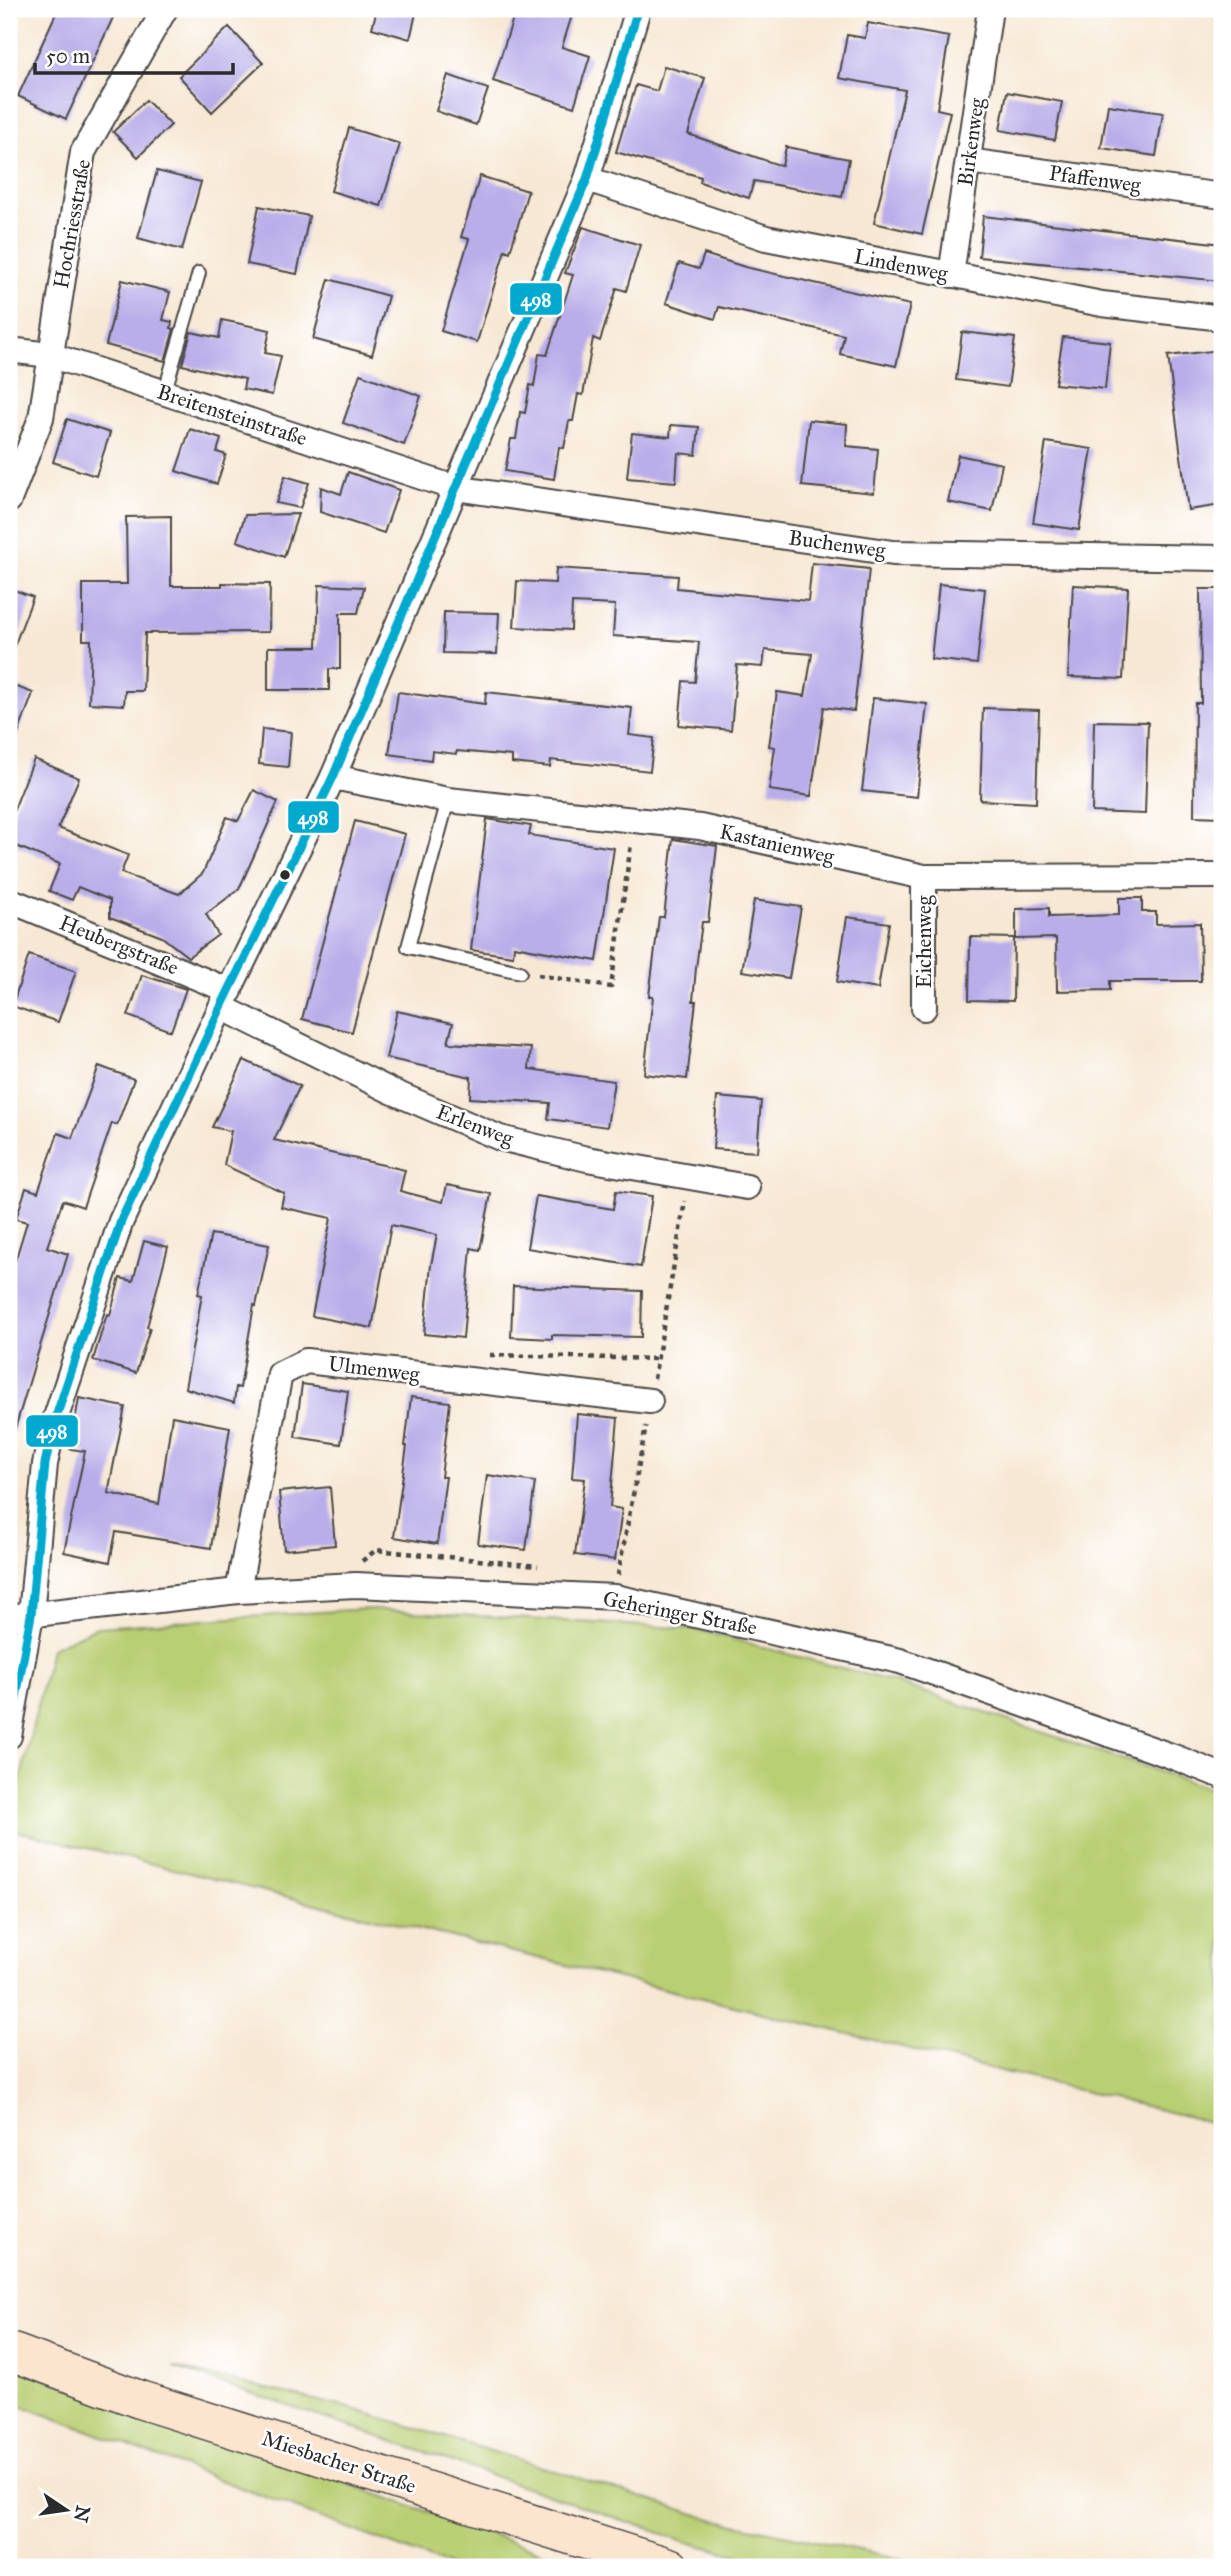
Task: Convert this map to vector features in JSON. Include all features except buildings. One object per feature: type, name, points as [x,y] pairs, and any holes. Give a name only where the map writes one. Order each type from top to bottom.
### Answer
[{"type":"main road","name":"Miesbacher Straße","points":[[9,2351],[141,2400],[670,2567]]},
{"type":"street","name":"Hochriesstraße","points":[[9,500],[41,418],[83,152],[165,9]]},
{"type":"street","points":[[9,1736],[20,1616],[53,1426],[121,1221],[333,777],[587,179],[638,9]]},
{"type":"street","name":"Birkenweg","points":[[951,275],[990,9]]},
{"type":"street","name":"Pfaffenweg","points":[[968,162],[1222,196]]},
{"type":"street","name":"Lindenweg","points":[[587,179],[766,237],[1102,304],[1222,318]]},
{"type":"street","name":"Breitensteinstraße","points":[[9,350],[50,355],[455,488]]},
{"type":"street","name":"Buchenweg","points":[[455,488],[893,553],[1222,558]]},
{"type":"street","name":"Kastanienweg","points":[[333,777],[448,800],[700,827],[924,877],[1222,876]]},
{"type":"street","name":"Eichenweg","points":[[924,877],[924,1008]]},
{"type":"street","name":"Heubergstraße","points":[[9,900],[226,999]]},
{"type":"street","name":"Erlenweg","points":[[226,999],[391,1091],[500,1138],[587,1159],[747,1187]]},
{"type":"street","name":"Ulmenweg","points":[[238,1591],[280,1374],[306,1361],[650,1401]]},
{"type":"street","name":"Geheringer Straße","points":[[20,1616],[238,1591],[356,1584],[615,1597],[900,1661],[1222,1776]]},
{"type":"lane","points":[[164,394],[200,273]]},
{"type":"lane","points":[[448,800],[408,947],[520,972]]},
{"type":"path","points":[[520,972],[611,987],[635,820]]},
{"type":"path","points":[[489,1354],[657,1359]]},
{"type":"green space","points":[[365,1609],[694,1629],[894,1682],[1222,1793],[1222,2125],[9,1829],[51,1648],[97,1627]]},
{"type":"green space","points":[[9,2366],[586,2567],[452,2567],[9,2401]]},
{"type":"green space","points":[[174,2367],[357,2410],[712,2519],[940,2567],[782,2567],[687,2542]]},
{"type":"transit line","name":"498","points":[[9,1736],[31,1615],[45,1464],[53,1426],[121,1221],[333,777],[587,179],[638,9]]}]
